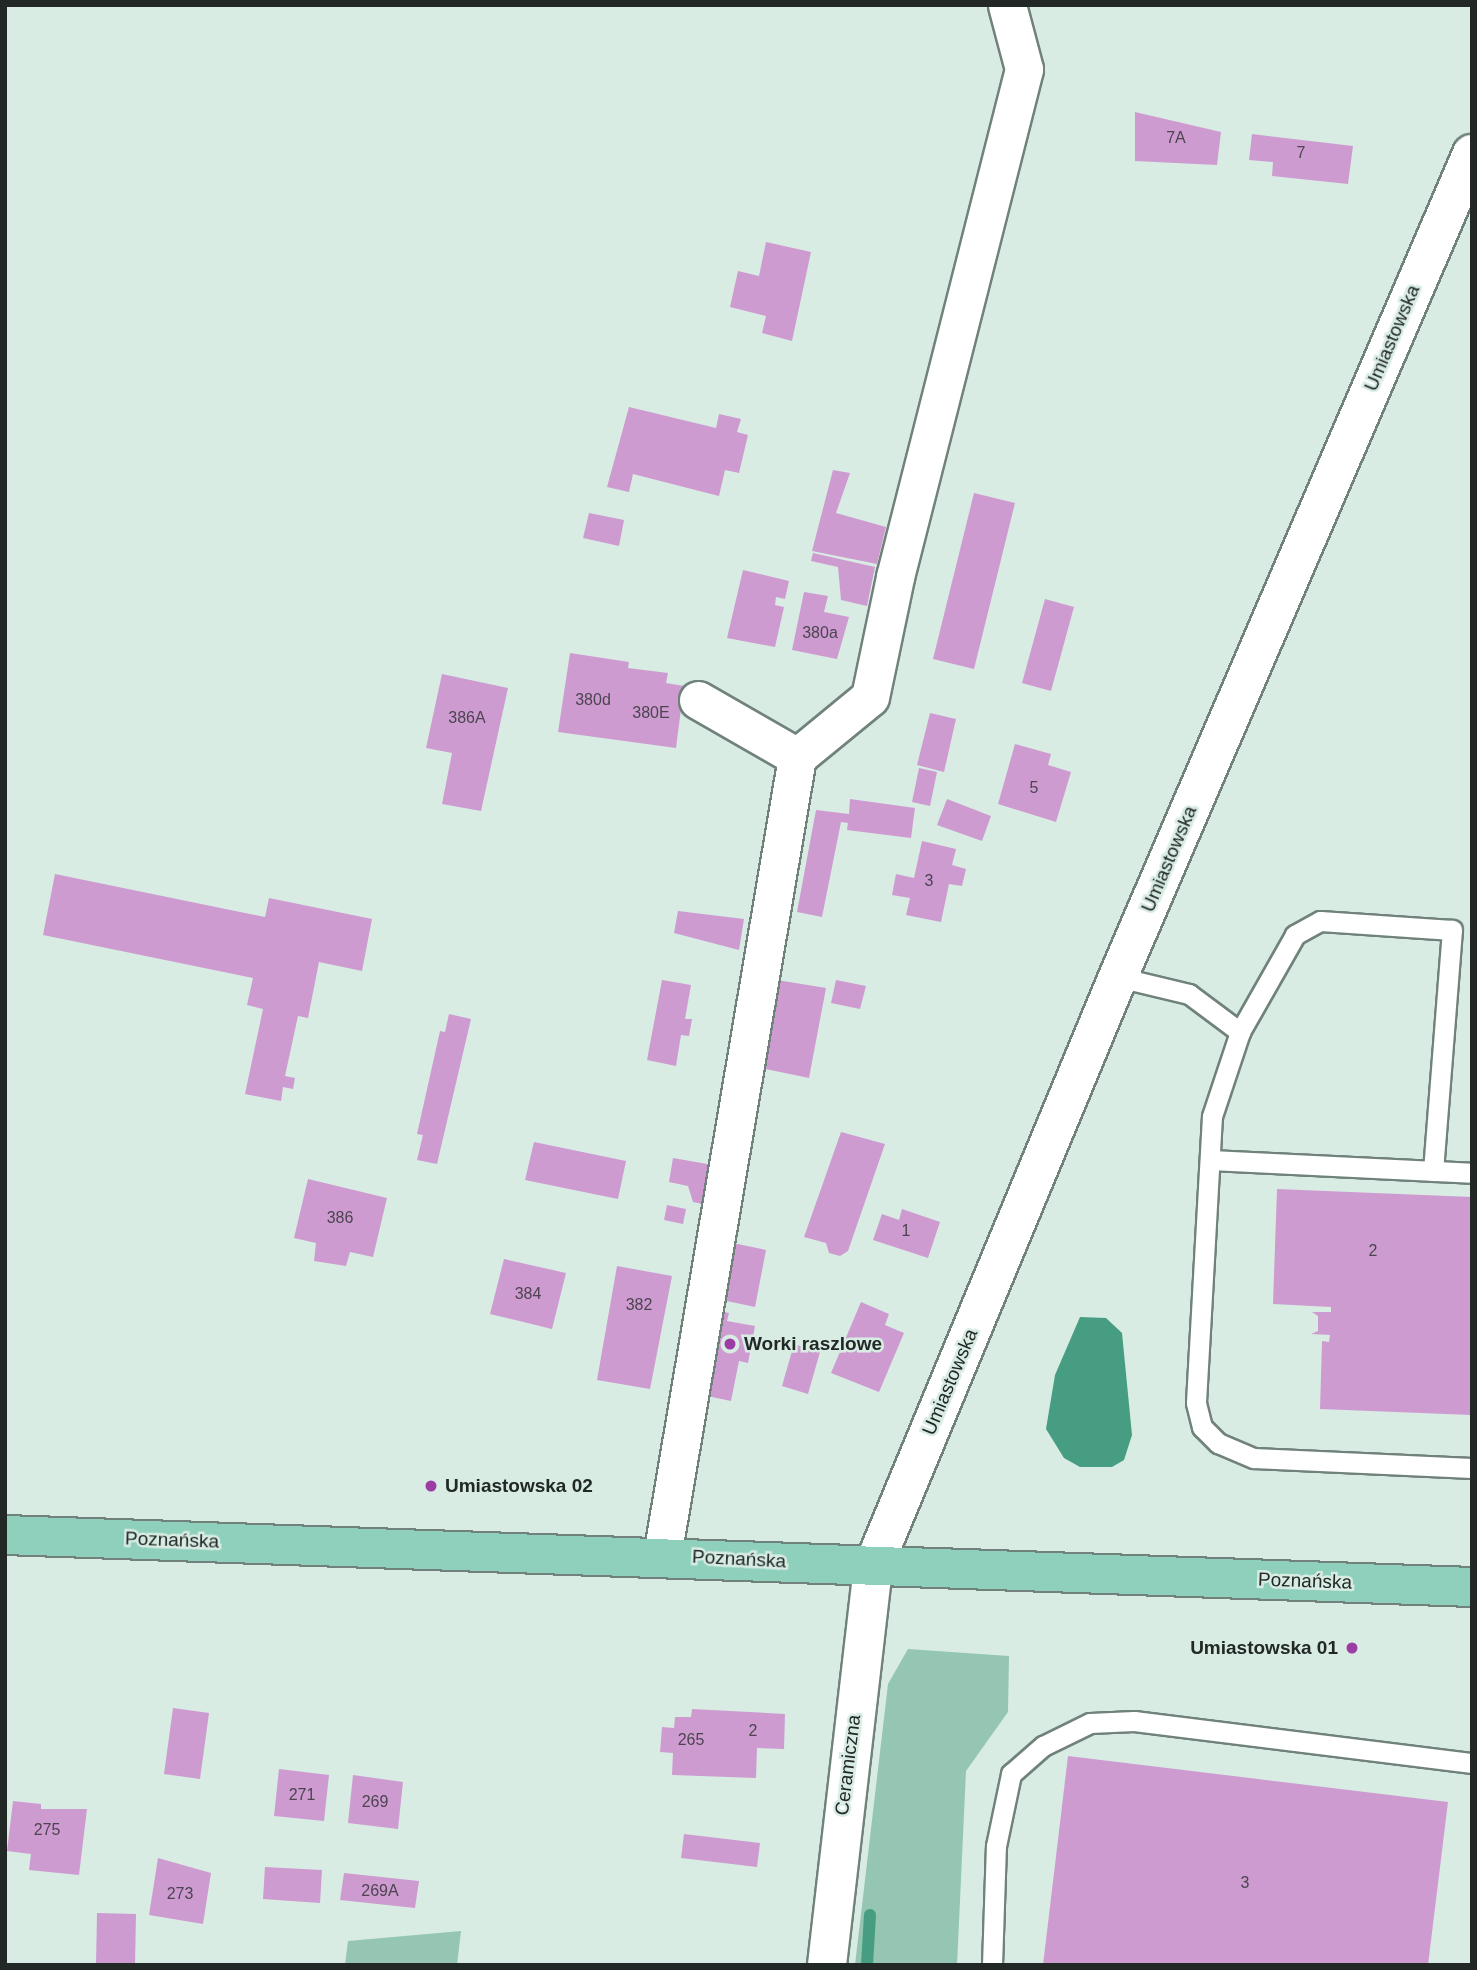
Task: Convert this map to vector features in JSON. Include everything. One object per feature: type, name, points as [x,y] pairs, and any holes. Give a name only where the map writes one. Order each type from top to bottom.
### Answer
[{"type":"main road","name":"Umiastowska","points":[[873,1567],[1118,977],[1463,192],[1472,154]]},
{"type":"main road","name":"Poznańska","points":[[5,1535],[662,1556],[873,1567],[1472,1587]]},
{"type":"main road","name":"Ceramiczna","points":[[827,1965],[873,1567]]},
{"type":"street","points":[[662,1556],[797,757],[870,697],[894,578],[1024,69],[1007,5]]},
{"type":"street","points":[[698,701],[797,757]]},
{"type":"lane","points":[[1433,1171],[1451,930],[1320,920],[1295,935],[1240,1032],[1212,1116],[1196,1403],[1202,1427],[1218,1443],[1254,1458],[1472,1468]]},
{"type":"lane","points":[[1118,977],[1189,994],[1240,1032]]},
{"type":"lane","points":[[1210,1160],[1472,1173]]},
{"type":"lane","points":[[992,1965],[996,1846],[1011,1774],[1042,1745],[1090,1723],[1135,1721],[1472,1763]]},
{"type":"shaded area","points":[[1080,1317],[1106,1318],[1122,1333],[1132,1435],[1124,1460],[1112,1467],[1080,1467],[1064,1458],[1046,1429],[1055,1375]]},
{"type":"shaded area","points":[[908,1649],[1009,1656],[1008,1712],[966,1771],[957,1965],[855,1965],[888,1684]]},
{"type":"shaded area","points":[[461,1931],[457,1965],[345,1965],[348,1941]]},
{"type":"building","points":[[1135,112],[1221,132],[1217,165],[1135,161]]},
{"type":"building","points":[[1252,134],[1353,146],[1348,184],[1272,176],[1273,162],[1249,160]]},
{"type":"building","points":[[766,242],[811,252],[792,341],[762,333],[766,316],[730,307],[738,271],[759,276]]},
{"type":"building","points":[[629,407],[716,428],[719,414],[741,419],[737,432],[748,435],[739,473],[725,470],[719,496],[633,474],[629,492],[607,487]]},
{"type":"building","points":[[833,470],[850,473],[836,513],[886,527],[877,564],[812,551]]},
{"type":"building","points":[[974,493],[1015,503],[974,669],[933,659]]},
{"type":"building","points":[[589,513],[624,520],[619,546],[583,538]]},
{"type":"building","points":[[813,553],[875,567],[867,606],[841,600],[838,567],[811,561]]},
{"type":"building","points":[[743,570],[789,581],[785,599],[776,597],[775,605],[784,607],[775,647],[727,638]]},
{"type":"building","points":[[804,592],[828,596],[824,612],[849,617],[837,659],[792,650]]},
{"type":"building","points":[[1045,599],[1074,607],[1051,691],[1022,683]]},
{"type":"building","points":[[570,653],[629,662],[628,668],[668,673],[666,683],[684,686],[676,748],[558,732]]},
{"type":"building","points":[[442,674],[508,688],[481,811],[442,804],[452,753],[426,748]]},
{"type":"building","points":[[930,713],[956,719],[944,772],[917,765]]},
{"type":"building","points":[[1015,744],[1051,754],[1048,765],[1071,772],[1056,822],[998,804]]},
{"type":"building","points":[[919,768],[937,772],[930,806],[912,802]]},
{"type":"building","points":[[850,799],[915,808],[911,838],[847,830],[848,823],[841,822],[822,917],[797,912],[816,810],[849,814]]},
{"type":"building","points":[[947,799],[991,816],[982,841],[937,825]]},
{"type":"building","points":[[922,841],[956,849],[952,865],[966,869],[962,886],[949,884],[941,922],[906,915],[910,898],[892,895],[896,874],[914,878]]},
{"type":"building","points":[[55,874],[265,917],[269,898],[372,919],[362,971],[319,962],[308,1018],[298,1016],[285,1076],[295,1078],[293,1089],[283,1087],[281,1101],[245,1094],[263,1009],[247,1005],[253,978],[43,935]]},
{"type":"building","points":[[678,911],[744,919],[739,950],[674,933]]},
{"type":"building","points":[[662,980],[691,985],[685,1019],[692,1019],[689,1036],[681,1035],[676,1066],[647,1060]]},
{"type":"building","points":[[777,980],[826,988],[809,1078],[761,1068]]},
{"type":"building","points":[[836,980],[866,986],[860,1009],[831,1003]]},
{"type":"building","points":[[449,1014],[471,1019],[437,1164],[417,1160],[423,1135],[417,1134],[440,1031],[445,1032]]},
{"type":"building","points":[[841,1132],[885,1144],[848,1251],[840,1256],[829,1253],[826,1243],[804,1237]]},
{"type":"building","points":[[534,1142],[626,1161],[618,1199],[525,1180]]},
{"type":"building","points":[[673,1158],[713,1165],[707,1205],[693,1202],[688,1186],[669,1182]]},
{"type":"building","points":[[308,1179],[387,1198],[373,1257],[350,1252],[346,1266],[314,1261],[316,1243],[294,1238]]},
{"type":"building","points":[[1277,1189],[1472,1197],[1471,1415],[1320,1409],[1322,1341],[1329,1342],[1330,1335],[1311,1334],[1318,1331],[1318,1316],[1312,1312],[1331,1312],[1331,1307],[1273,1304]]},
{"type":"building","points":[[667,1205],[686,1209],[683,1224],[664,1220]]},
{"type":"building","points":[[902,1209],[940,1222],[928,1258],[873,1240],[882,1214],[899,1220]]},
{"type":"building","points":[[733,1243],[766,1250],[755,1307],[722,1300]]},
{"type":"building","points":[[504,1259],[566,1273],[552,1329],[490,1314]]},
{"type":"building","points":[[617,1266],[672,1276],[650,1389],[597,1380]]},
{"type":"building","points":[[861,1302],[889,1314],[885,1325],[904,1333],[879,1392],[831,1373]]},
{"type":"building","name":"Worki raszlowe","points":[[715,1310],[729,1313],[727,1321],[755,1326],[748,1363],[739,1361],[731,1401],[698,1394]]},
{"type":"building","points":[[794,1344],[820,1352],[808,1394],[782,1386]]},
{"type":"building","points":[[173,1708],[209,1713],[200,1779],[164,1774]]},
{"type":"building","points":[[692,1709],[785,1714],[784,1749],[757,1748],[756,1778],[672,1775],[673,1753],[660,1752],[662,1727],[674,1728],[675,1717],[691,1717]]},
{"type":"building","points":[[1068,1756],[1448,1802],[1428,1965],[1043,1965]]},
{"type":"building","points":[[279,1769],[329,1775],[324,1821],[274,1816]]},
{"type":"building","points":[[353,1775],[403,1782],[398,1829],[348,1823]]},
{"type":"building","points":[[13,1801],[41,1804],[41,1809],[87,1809],[79,1875],[29,1870],[31,1854],[7,1851]]},
{"type":"building","points":[[684,1834],[760,1843],[757,1867],[681,1858]]},
{"type":"building","points":[[158,1858],[211,1873],[203,1924],[149,1915]]},
{"type":"building","points":[[265,1867],[322,1870],[320,1903],[263,1899]]},
{"type":"building","points":[[344,1873],[419,1881],[415,1908],[340,1900]]},
{"type":"building","points":[[97,1913],[136,1914],[135,1965],[96,1965]]},
{"type":"waterway","points":[[867,1965],[870,1915]]},
{"type":"place","name":"Worki raszlowe","points":[[730,1344]]},
{"type":"place","name":"Umiastowska 02","points":[[431,1486]]},
{"type":"place","name":"Umiastowska 01","points":[[1352,1648]]}]
